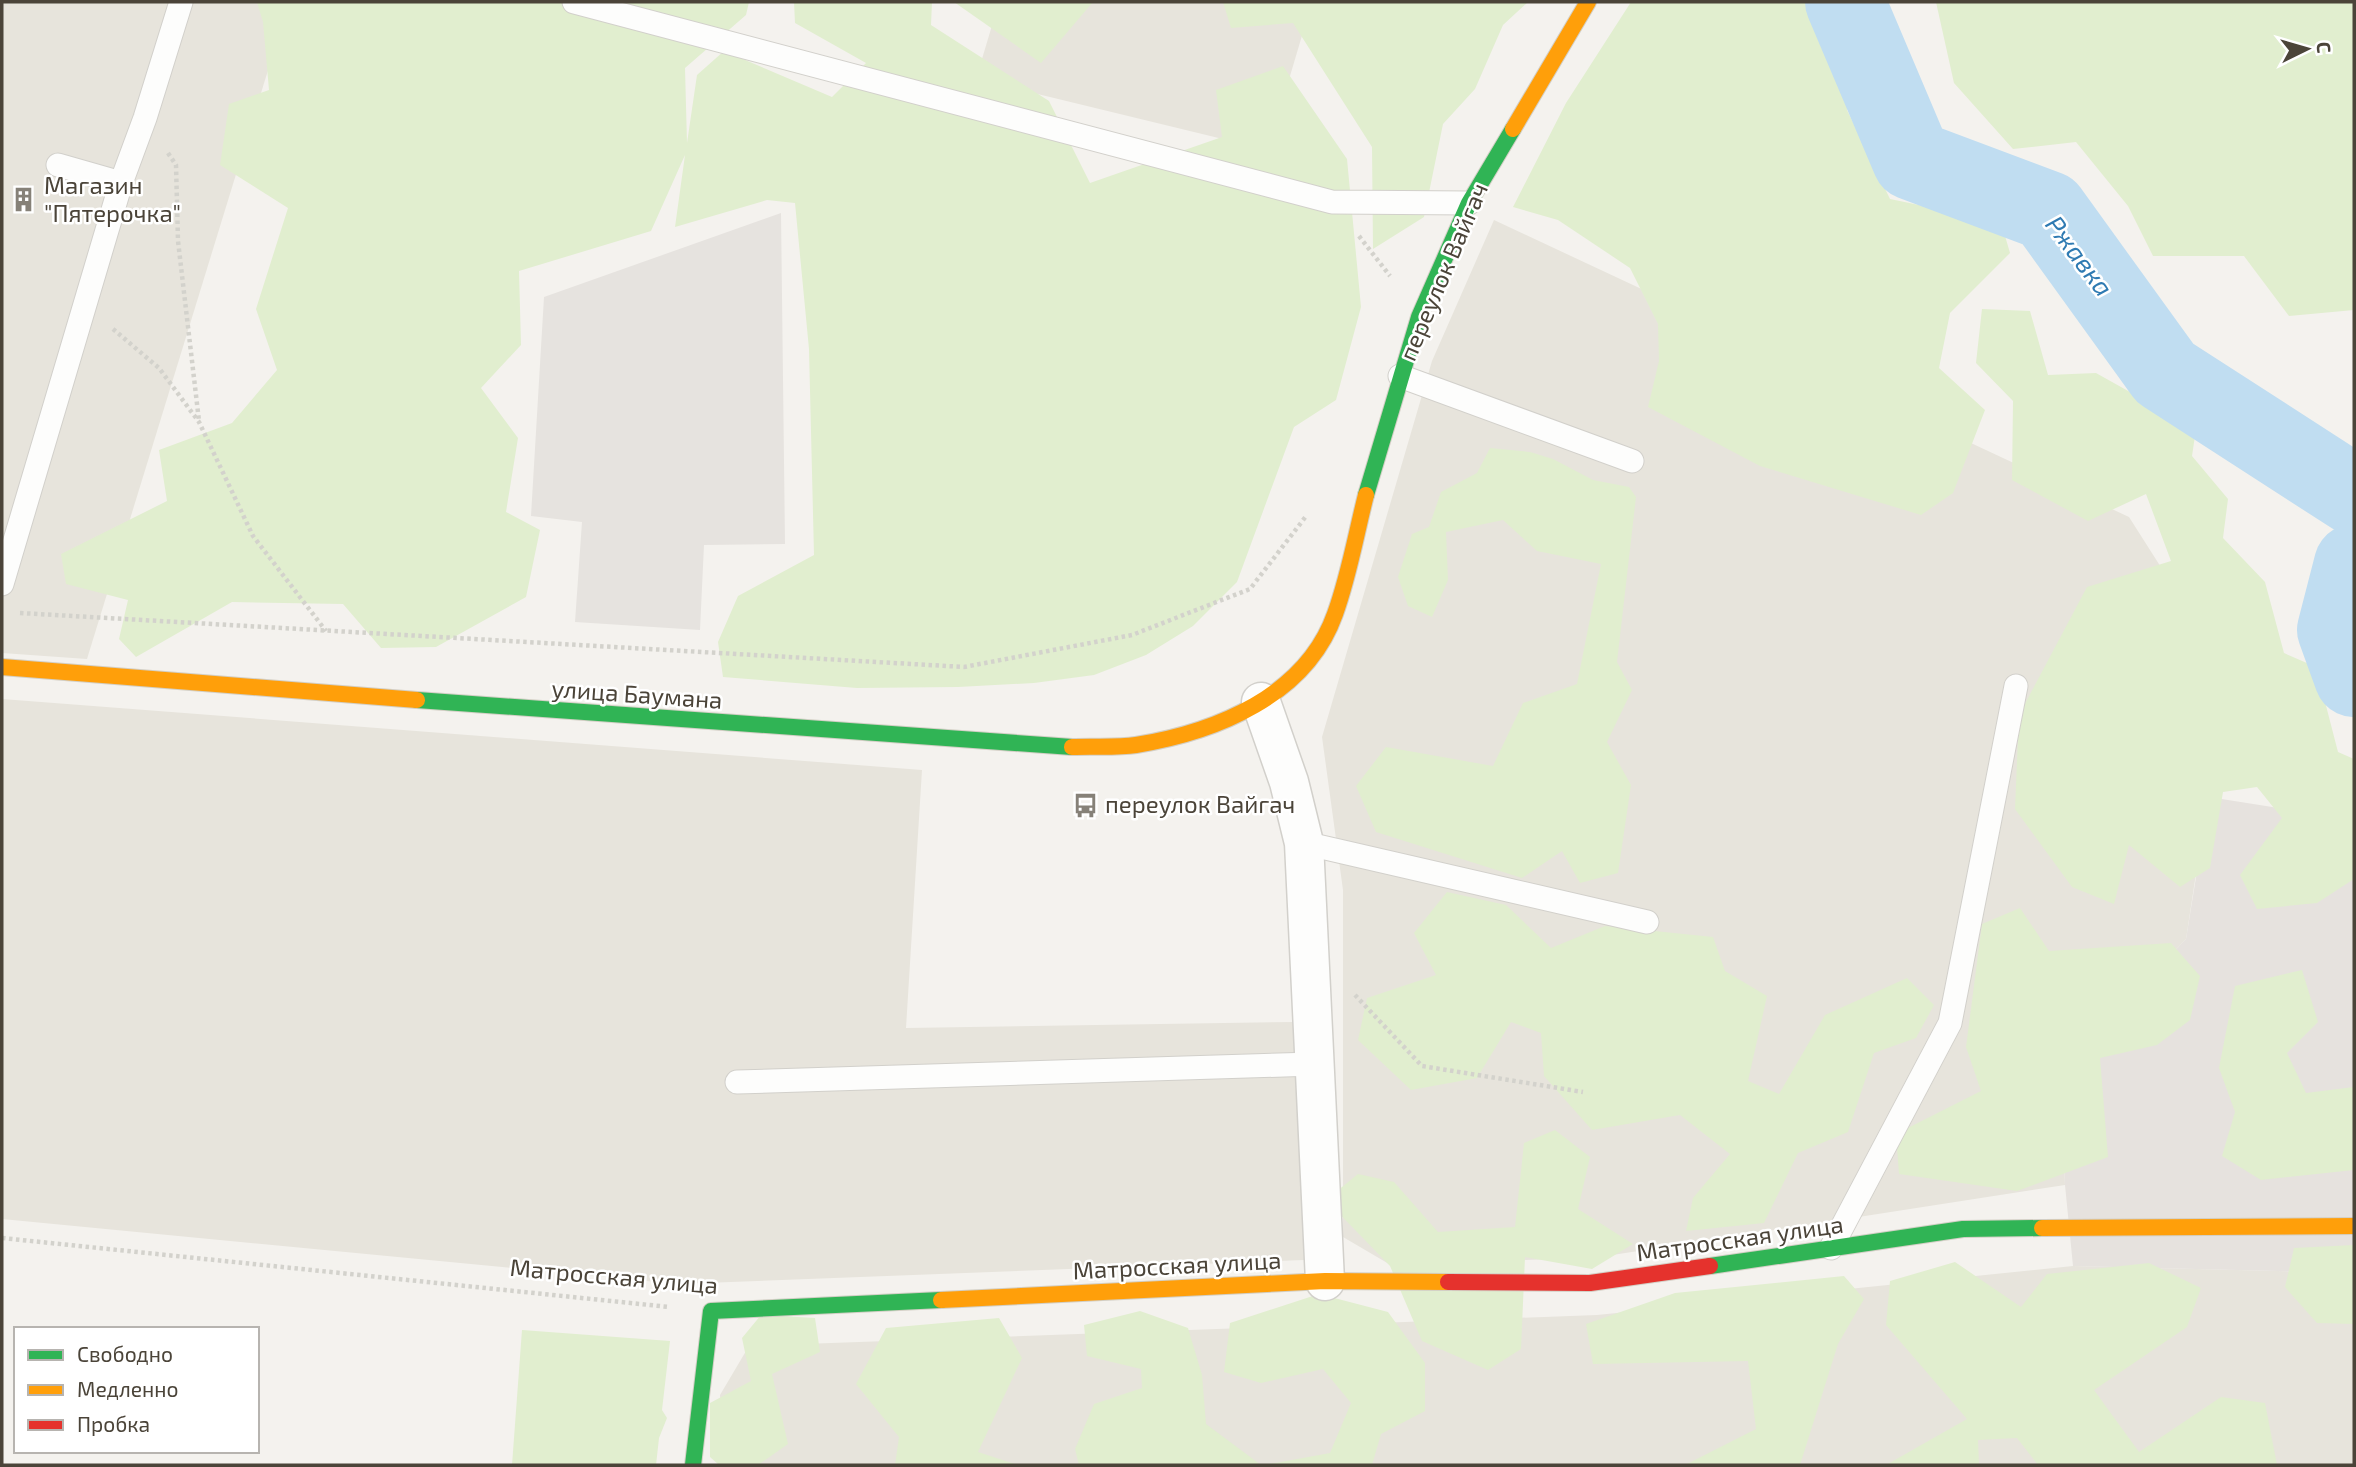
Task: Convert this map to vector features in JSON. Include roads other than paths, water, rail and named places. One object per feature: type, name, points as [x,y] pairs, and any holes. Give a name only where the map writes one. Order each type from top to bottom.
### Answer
[{"type":"street","name":"переулок Вайгач","points":[[1261,702],[1309,663],[1335,615],[1400,376],[1419,317],[1469,203],[1585,6]]},
{"type":"street","name":"улица Баумана","points":[[2,667],[677,721],[1089,748],[1178,737],[1219,725],[1261,702]]},
{"type":"street","points":[[1261,702],[1290,782],[1304,843],[1325,1281]]},
{"type":"street","name":"Матросская улица","points":[[693,1465],[711,1311],[1325,1281],[1590,1283],[1963,1229],[2354,1226]]},
{"type":"lane","points":[[2,584],[121,183],[145,118],[181,2]]},
{"type":"lane","points":[[574,2],[1332,202],[1469,203]]},
{"type":"lane","points":[[58,165],[121,183]]},
{"type":"lane","points":[[1400,376],[1632,461]]},
{"type":"lane","points":[[1832,1248],[1950,1023],[2016,686]]},
{"type":"lane","points":[[1304,843],[1647,922]]},
{"type":"lane","points":[[737,1082],[1314,1064]]},
{"type":"waterway","name":"Ржавка","points":[[1845,2],[1912,160],[2048,211],[2165,373],[2354,495]]},
{"type":"waterway","name":"Ржавка","points":[[2354,564],[2337,630],[2354,677]]},
{"type":"place","name":"Магазин \"Пятерочка\"","points":[[24,200]]},
{"type":"place","name":"переулок Вайгач","points":[[1085,805]]}]
